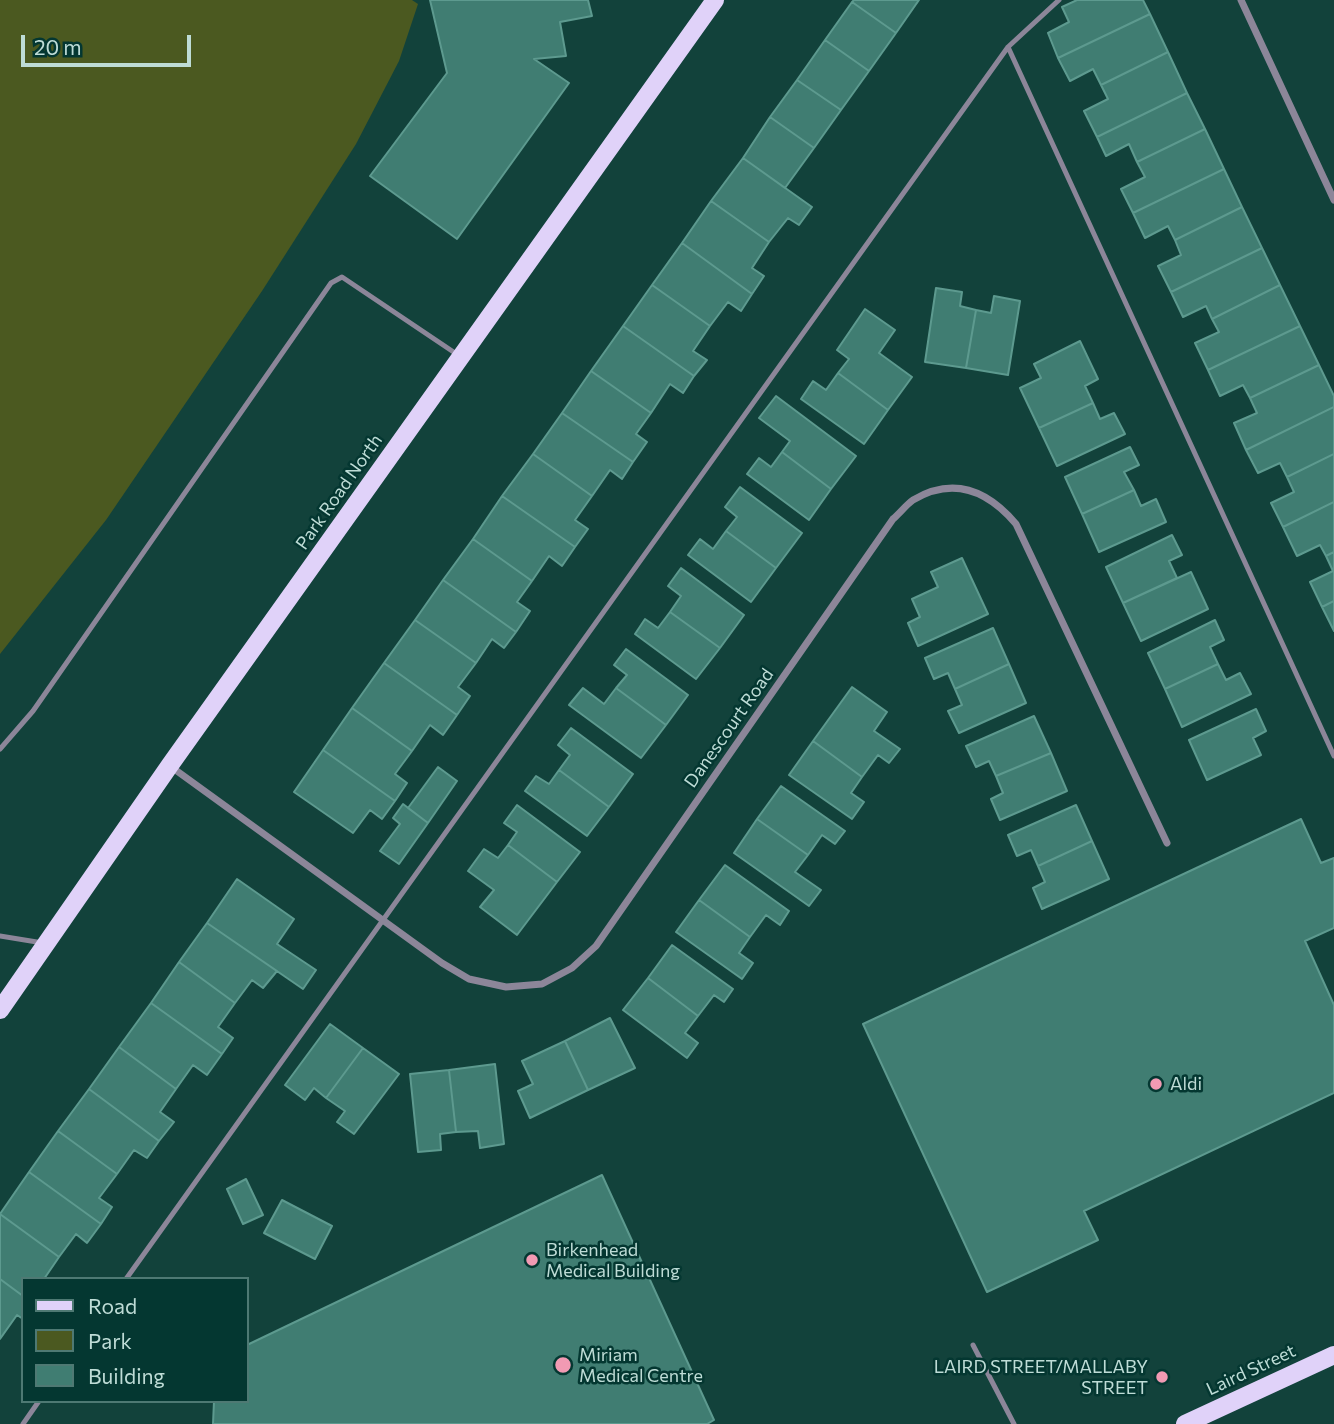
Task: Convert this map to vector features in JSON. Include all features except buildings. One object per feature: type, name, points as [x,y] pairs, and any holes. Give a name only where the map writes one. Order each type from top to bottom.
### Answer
[{"type":"main road","name":"Park Road North","points":[[0,1010],[170,765],[715,0]]},
{"type":"main road","name":"Laird Street","points":[[1185,1424],[1334,1355]]},
{"type":"street","points":[[1241,0],[1334,200]]},
{"type":"street","name":"Danescourt Road","points":[[170,765],[442,963],[469,979],[506,987],[542,984],[572,968],[596,946],[894,519],[911,501],[933,491],[957,488],[981,494],[1001,506],[1016,524],[1167,843]]},
{"type":"lane","points":[[127,1277],[1008,47],[1059,0]]},
{"type":"lane","points":[[1008,47],[1334,756]]},
{"type":"lane","points":[[0,749],[33,711],[331,283],[342,276],[461,356]]},
{"type":"lane","points":[[0,936],[46,943]]},
{"type":"lane","points":[[973,1345],[1014,1424]]},
{"type":"lane","points":[[23,1424],[38,1403]]},
{"type":"green space","points":[[0,0],[412,0],[418,4],[399,61],[356,144],[262,291],[106,520],[0,654]]},
{"type":"place","name":"Aldi","points":[[1156,1084]]},
{"type":"place","name":"Birkenhead Medical Building","points":[[532,1260]]},
{"type":"place","name":"Miriam Medical Centre","points":[[563,1365]]},
{"type":"place","name":"LAIRD STREET/MALLABY STREET","points":[[1162,1377]]}]
